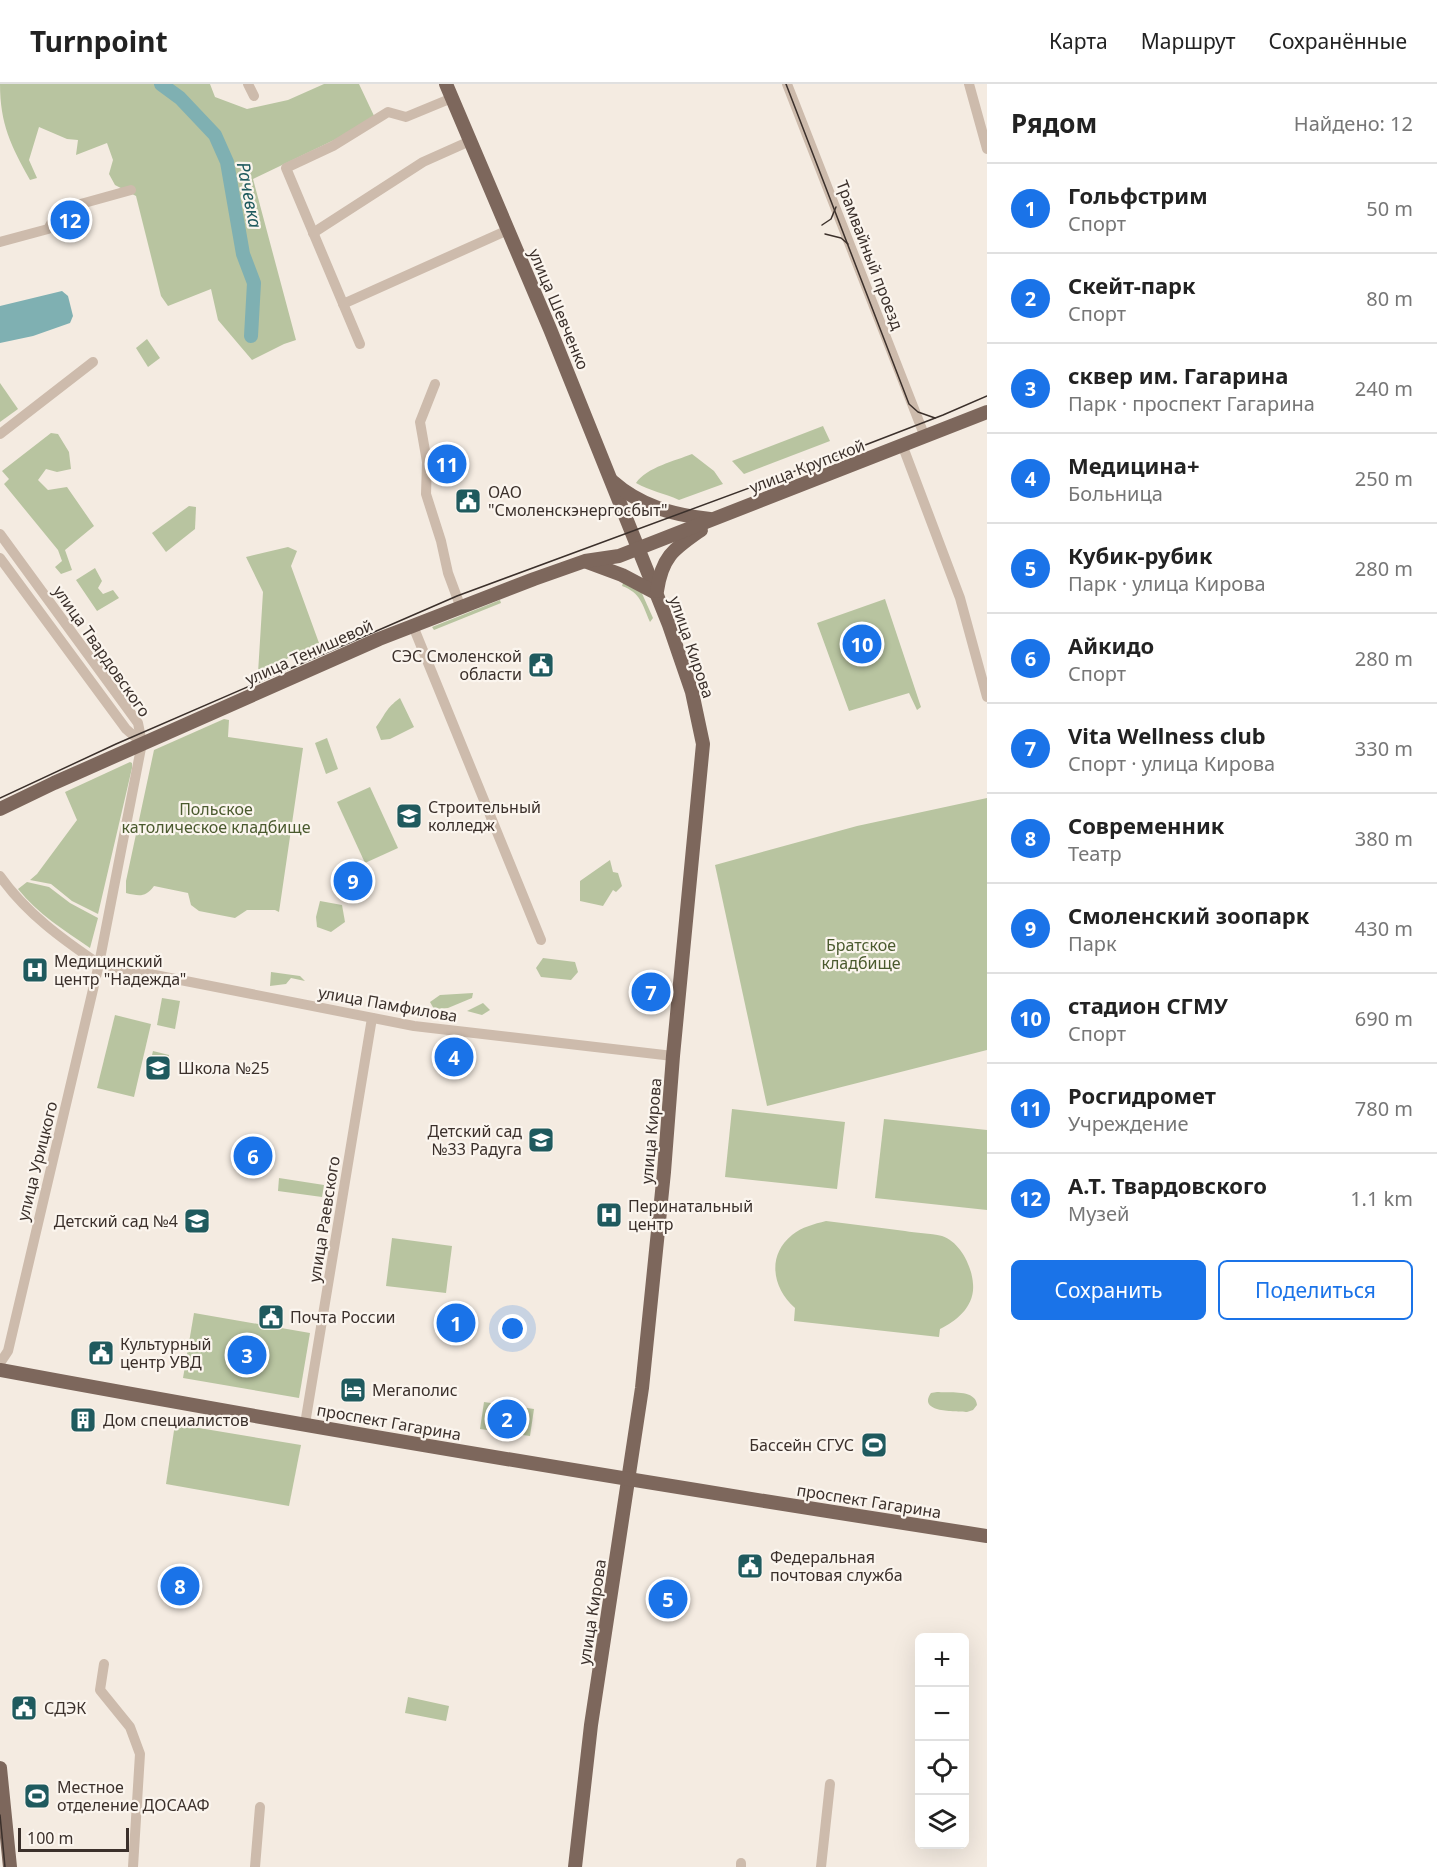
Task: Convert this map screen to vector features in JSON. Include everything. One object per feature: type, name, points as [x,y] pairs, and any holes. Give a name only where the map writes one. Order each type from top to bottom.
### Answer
[{"type":"main road","name":"улица Шевченко","points":[[446,84],[637,543]]},
{"type":"main road","name":"улица Крупской","points":[[637,543],[715,519],[903,447],[987,412]]},
{"type":"main road","points":[[611,480],[645,504],[684,516],[715,519]]},
{"type":"main road","points":[[585,561],[612,570],[656,593],[659,574],[665,560],[674,549],[715,519]]},
{"type":"main road","name":"улица Тенишевой","points":[[0,809],[142,743],[414,626],[585,561],[619,556],[637,543]]},
{"type":"main road","name":"улица Кирова","points":[[575,1867],[591,1725],[642,1388],[703,744],[692,692],[637,543]]},
{"type":"main road","name":"проспект Гагарина","points":[[0,1370],[628,1480],[987,1536]]},
{"type":"main road","points":[[0,1768],[3,1829],[10,1867]]},
{"type":"street","points":[[248,84],[254,96]]},
{"type":"street","name":"Трамвайный проезд","points":[[787,84],[925,437]]},
{"type":"street","points":[[969,84],[987,149]]},
{"type":"street","points":[[360,344],[286,168],[333,146],[388,112],[406,117],[452,98]]},
{"type":"street","points":[[313,233],[423,162],[470,141]]},
{"type":"street","points":[[0,242],[48,229],[58,210],[132,190]]},
{"type":"street","points":[[343,304],[508,230]]},
{"type":"street","points":[[0,434],[93,362]]},
{"type":"street","points":[[435,384],[420,422],[427,462],[426,494],[441,541],[448,573],[461,608]]},
{"type":"street","points":[[903,447],[960,598],[987,697]]},
{"type":"street","name":"улица Твардовского","points":[[0,534],[138,723],[142,743]]},
{"type":"street","name":"улица Твардовского","points":[[0,558],[126,729],[142,743]]},
{"type":"street","points":[[25,591],[37,584]]},
{"type":"street","points":[[414,626],[541,940]]},
{"type":"street","name":"улица Урицкого","points":[[0,1363],[8,1351],[99,964],[142,743]]},
{"type":"street","points":[[0,876],[16,898],[62,938],[99,964]]},
{"type":"street","name":"улица Памфилова","points":[[99,964],[414,1026],[673,1056]]},
{"type":"street","name":"улица Раевского","points":[[305,1424],[372,1018]]},
{"type":"street","points":[[104,1664],[100,1690],[130,1727],[140,1754],[133,1867]]},
{"type":"street","points":[[821,1867],[830,1784]]},
{"type":"street","points":[[255,1867],[260,1807]]},
{"type":"green space","points":[[0,84],[210,84],[215,97],[247,109],[288,100],[324,84],[359,84],[376,120],[253,179],[296,340],[252,360],[218,320],[211,289],[168,306],[161,296],[136,196],[115,185],[109,174],[113,160],[107,143],[76,155],[78,140],[67,139],[39,127],[29,160],[37,178],[30,180],[17,156],[4,123]]},
{"type":"green space","points":[[147,339],[160,358],[148,367],[136,348]]},
{"type":"green space","points":[[0,383],[18,409],[0,422]]},
{"type":"green space","points":[[823,426],[830,441],[744,474],[732,461]]},
{"type":"green space","points":[[51,433],[58,434],[69,452],[71,469],[57,472],[46,469],[38,480],[48,490],[67,487],[94,526],[65,550],[72,570],[61,574],[55,567],[62,561],[58,550],[4,484],[9,479],[2,471]]},
{"type":"green space","points":[[692,454],[714,471],[723,484],[679,500],[636,483],[654,469]]},
{"type":"green space","points":[[189,506],[196,507],[195,529],[166,552],[152,533]]},
{"type":"green space","points":[[288,547],[297,551],[291,566],[319,643],[258,673],[263,592],[246,557]]},
{"type":"green space","points":[[95,568],[102,581],[98,588],[103,594],[113,590],[119,598],[97,611],[76,580]]},
{"type":"green space","points":[[624,580],[640,589],[653,618],[650,622],[637,596],[622,586]]},
{"type":"green space","points":[[885,599],[921,707],[917,710],[909,693],[849,711],[817,623]]},
{"type":"green space","points":[[500,600],[501,603],[434,630],[432,627]]},
{"type":"green space","points":[[400,698],[414,727],[390,739],[381,740],[376,727],[388,709]]},
{"type":"green space","name":"Польское католическое кладбище","points":[[224,719],[229,720],[228,737],[303,748],[279,912],[247,910],[235,918],[199,911],[191,905],[188,893],[154,886],[148,893],[142,895],[126,893],[126,881],[154,750]]},
{"type":"green space","points":[[327,738],[338,769],[326,774],[315,743]]},
{"type":"green space","points":[[130,762],[132,768],[98,914],[72,901],[51,884],[30,880],[37,874],[77,820],[65,792]]},
{"type":"green space","points":[[370,787],[398,848],[365,863],[337,802]]},
{"type":"green space","name":"Братское кладбище","points":[[987,798],[987,1050],[767,1106],[715,865],[857,826]]},
{"type":"green space","points":[[610,860],[613,872],[618,873],[622,886],[616,892],[613,890],[603,906],[580,901],[580,881]]},
{"type":"green space","points":[[27,882],[49,887],[70,903],[98,918],[90,948],[52,921],[26,898],[18,889]]},
{"type":"green space","points":[[320,901],[342,905],[345,922],[331,932],[317,927],[316,917]]},
{"type":"green space","points":[[543,958],[575,962],[578,972],[571,980],[541,977],[536,968]]},
{"type":"green space","points":[[271,972],[300,976],[305,981],[291,978],[286,984],[270,986]]},
{"type":"green space","points":[[473,993],[472,998],[448,1008],[434,1009],[430,1002],[440,995]]},
{"type":"green space","points":[[162,998],[180,1001],[175,1029],[157,1025]]},
{"type":"green space","points":[[483,1003],[490,1010],[482,1015],[467,1011]]},
{"type":"green space","points":[[115,1015],[151,1024],[134,1097],[97,1088]]},
{"type":"green space","points":[[153,1051],[169,1055],[163,1080],[147,1076]]},
{"type":"green space","points":[[732,1109],[845,1122],[837,1189],[725,1177]]},
{"type":"green space","points":[[884,1119],[987,1130],[987,1210],[875,1198]]},
{"type":"green space","points":[[279,1178],[324,1185],[322,1197],[278,1191]]},
{"type":"green space","points":[[826,1221],[933,1234],[948,1239],[964,1256],[970,1270],[973,1292],[968,1306],[953,1322],[940,1329],[939,1337],[794,1321],[795,1308],[787,1300],[778,1282],[776,1262],[778,1253],[784,1243],[796,1232]]},
{"type":"green space","points":[[392,1238],[452,1246],[446,1293],[386,1286]]},
{"type":"green space","points":[[194,1313],[310,1333],[299,1398],[183,1378]]},
{"type":"green space","points":[[931,1393],[967,1394],[972,1396],[977,1405],[973,1410],[967,1412],[933,1408],[928,1400]]},
{"type":"green space","points":[[484,1402],[534,1409],[530,1436],[480,1429]]},
{"type":"green space","points":[[175,1424],[301,1445],[289,1506],[166,1484]]},
{"type":"green space","points":[[408,1697],[449,1706],[446,1721],[405,1713]]},
{"type":"water","points":[[62,291],[68,296],[73,316],[70,323],[33,336],[0,343],[0,306]]},
{"type":"waterway","name":"Рачевка","points":[[161,84],[180,98],[215,135],[227,162],[243,254],[254,283],[251,336]]},
{"type":"tram line","points":[[786,84],[909,404],[918,412],[935,418]]},
{"type":"tram line","points":[[822,225],[831,219],[836,207]]},
{"type":"tram line","points":[[825,234],[841,238],[848,244]]},
{"type":"tram line","points":[[0,798],[116,744],[457,596],[860,447],[987,396]]},
{"type":"tram line","points":[[0,1815],[5,1867]]},
{"type":"place","name":"А.Т. Твардовского","points":[[70,220]]},
{"type":"place","name":"Росгидромет","points":[[447,464]]},
{"type":"place","name":"ОАО \"Смоленскэнергосбыт\"","points":[[468,501]]},
{"type":"place","name":"стадион СГМУ","points":[[862,644]]},
{"type":"place","name":"СЭС Смоленской области","points":[[541,665]]},
{"type":"place","name":"Строительный колледж","points":[[409,816]]},
{"type":"place","name":"Смоленский зоопарк","points":[[353,881]]},
{"type":"place","name":"Медицинский центр \"Надежда\"","points":[[35,970]]},
{"type":"place","name":"Vita Wellness club","points":[[651,992]]},
{"type":"place","name":"Медицина+","points":[[454,1057]]},
{"type":"place","name":"Школа №25","points":[[158,1068]]},
{"type":"place","name":"Детский сад №33 Радуга","points":[[541,1140]]},
{"type":"place","name":"Айкидо","points":[[253,1156]]},
{"type":"place","name":"Перинатальный центр","points":[[609,1215]]},
{"type":"place","name":"Детский сад №4","points":[[197,1221]]},
{"type":"place","name":"Почта России","points":[[271,1317]]},
{"type":"place","name":"Гольфстрим","points":[[456,1323]]},
{"type":"place","name":"Культурный центр УВД","points":[[101,1353]]},
{"type":"place","name":"сквер им. Гагарина","points":[[247,1355]]},
{"type":"place","name":"Мегаполис","points":[[353,1390]]},
{"type":"place","name":"Скейт-парк","points":[[507,1419]]},
{"type":"place","name":"Дом специалистов","points":[[83,1420]]},
{"type":"place","name":"Бассейн СГУС","points":[[874,1445]]},
{"type":"place","name":"Федеральная почтовая служба","points":[[750,1566]]},
{"type":"place","name":"Современник","points":[[180,1586]]},
{"type":"place","name":"Кубик-рубик","points":[[668,1599]]},
{"type":"place","name":"СДЭК","points":[[24,1708]]},
{"type":"place","name":"Местное отделение ДОСААФ","points":[[37,1796]]}]
